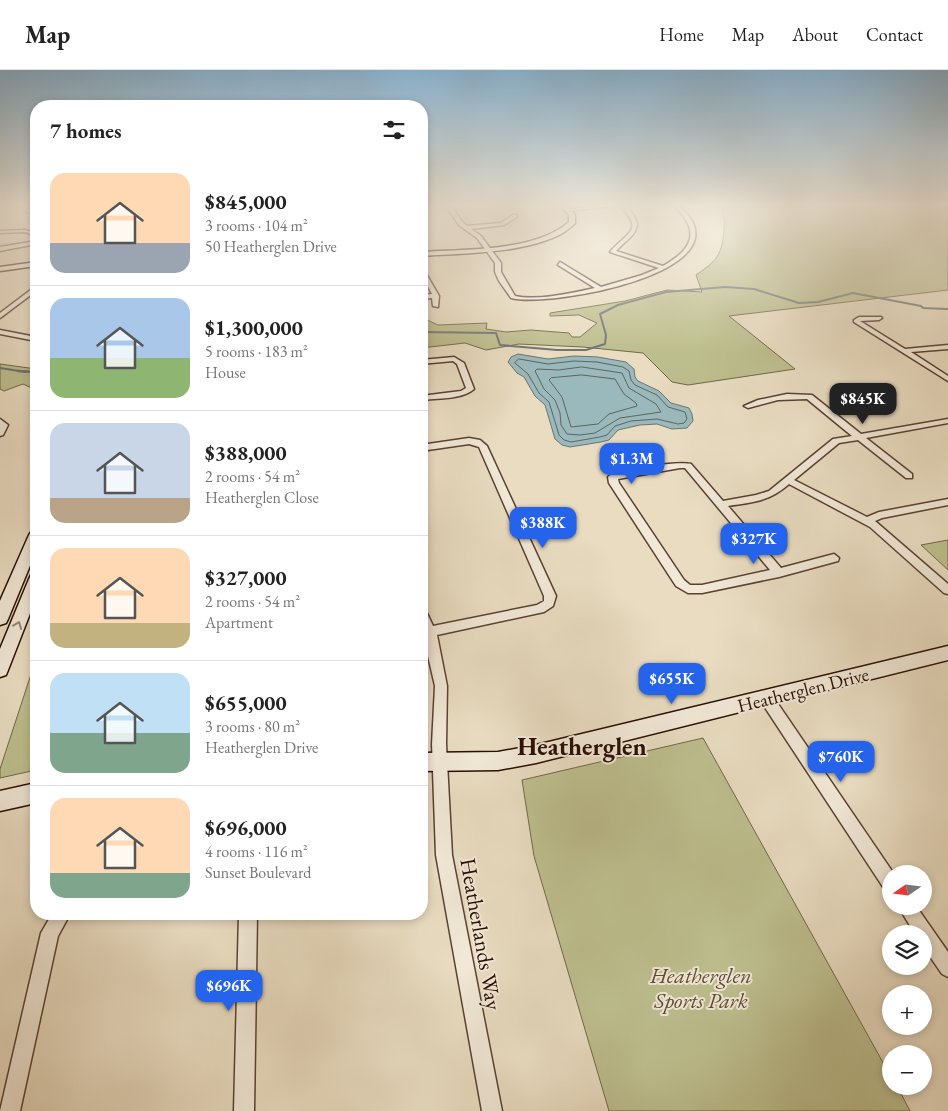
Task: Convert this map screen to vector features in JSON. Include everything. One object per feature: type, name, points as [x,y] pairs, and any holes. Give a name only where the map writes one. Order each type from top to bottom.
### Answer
[{"type":"street","points":[[492,255],[498,263],[498,272],[502,281],[516,298],[537,298],[600,289],[630,281],[664,268],[682,255]]},
{"type":"street","points":[[620,255],[664,268]]},
{"type":"street","points":[[560,264],[600,289]]},
{"type":"street","points":[[0,269],[30,265]]},
{"type":"street","points":[[428,280],[436,296],[436,306]]},
{"type":"street","points":[[0,316],[30,293]]},
{"type":"street","points":[[428,297],[436,296]]},
{"type":"street","points":[[879,318],[859,319],[856,321],[948,379]]},
{"type":"street","points":[[0,332],[30,338]]},
{"type":"street","points":[[902,351],[948,347]]},
{"type":"street","points":[[428,361],[454,359],[460,363],[470,389],[463,393],[428,397]]},
{"type":"street","points":[[748,406],[760,401],[806,396],[814,400],[909,476]]},
{"type":"street","points":[[0,421],[4,425],[0,434]]},
{"type":"street","points":[[722,504],[768,495],[832,443],[858,436],[948,421]]},
{"type":"street","points":[[428,447],[469,441],[483,446],[550,596],[548,603],[540,609],[430,632]]},
{"type":"street","points":[[779,573],[688,466],[680,465],[613,477],[614,483],[683,586],[692,589],[702,589],[779,573],[834,558]]},
{"type":"street","points":[[788,480],[868,521],[890,537],[944,586]]},
{"type":"street","points":[[868,521],[882,514],[948,502]]},
{"type":"street","points":[[0,619],[30,549]]},
{"type":"street","points":[[0,670],[30,594]]},
{"type":"street","name":"Heatherlands Way","points":[[428,628],[441,686],[439,744],[445,864],[492,1111]]},
{"type":"street","name":"Heatherglen Drive","points":[[428,762],[498,761],[536,754],[767,699],[948,653]]},
{"type":"street","points":[[767,699],[882,871]]},
{"type":"street","points":[[0,801],[30,794]]},
{"type":"street","points":[[912,915],[948,968]]},
{"type":"street","points":[[10,1111],[50,933],[57,920]]},
{"type":"street","points":[[244,1111],[248,920]]},
{"type":"green space","points":[[718,255],[948,255],[948,290],[729,316],[795,369],[688,385],[672,382],[643,353],[583,347],[519,344],[486,350],[465,343],[428,347],[428,320],[438,325],[487,323],[486,329],[506,332],[531,330],[569,333],[572,337],[580,337],[597,323],[579,315],[550,316],[550,313],[625,301],[667,290],[702,292],[696,275],[709,266]]},
{"type":"green space","points":[[0,364],[30,368],[30,387],[23,384],[4,391],[0,389]]},
{"type":"green space","points":[[948,540],[948,570],[921,545]]},
{"type":"green space","points":[[30,677],[30,771],[0,778],[0,769]]},
{"type":"green space","name":"Heatherglen Sports Park","points":[[703,738],[882,1061],[882,1095],[902,1095],[910,1111],[609,1111],[534,856],[522,780]]},
{"type":"water","points":[[518,354],[548,359],[574,356],[598,357],[626,362],[634,369],[635,377],[638,381],[659,391],[671,403],[689,408],[693,421],[687,428],[672,429],[657,424],[640,425],[618,430],[609,440],[570,447],[562,445],[555,439],[545,405],[535,396],[524,377],[517,373],[508,362],[511,357]]},
{"type":"waterway","points":[[428,332],[496,333],[500,345],[557,350],[586,350],[605,344],[606,335],[600,314],[618,305],[666,292],[725,287],[754,289],[799,303],[818,302],[853,293],[921,306],[923,308],[948,309]]},
{"type":"waterway","points":[[0,368],[20,371]]},
{"type":"waterway","points":[[20,371],[30,372]]},
{"type":"waterway","points":[[20,371],[26,372]]},
{"type":"district","name":"Heatherglen","points":[[582,746]]}]
